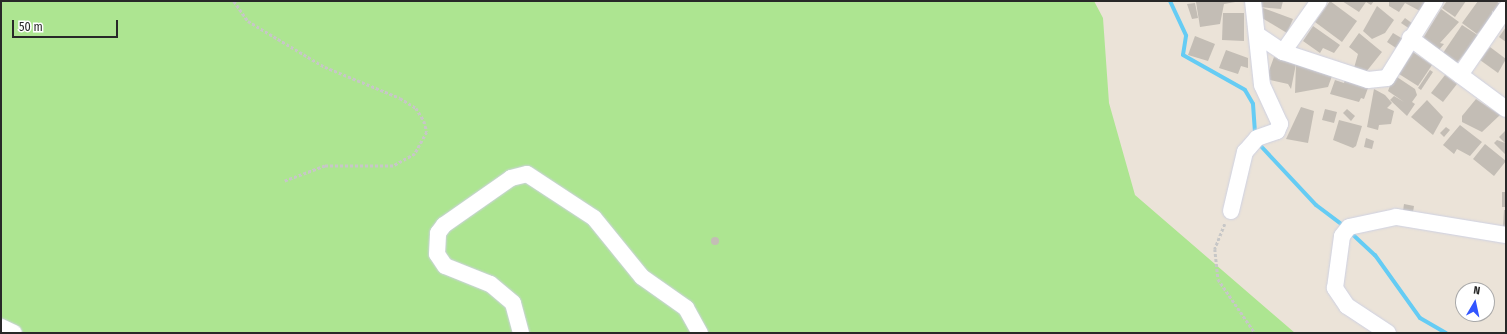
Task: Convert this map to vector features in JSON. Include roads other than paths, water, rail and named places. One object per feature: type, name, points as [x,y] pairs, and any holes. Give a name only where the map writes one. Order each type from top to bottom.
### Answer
[{"type":"street","points":[[1231,211],[1245,152],[1257,138],[1277,131],[1280,124],[1262,85],[1259,36],[1253,1]]},
{"type":"street","points":[[1284,52],[1319,1]]},
{"type":"street","points":[[1259,36],[1284,52],[1368,80],[1387,78],[1410,38],[1435,1]]},
{"type":"street","points":[[1460,75],[1506,8]]},
{"type":"street","points":[[1410,38],[1506,108]]},
{"type":"street","points":[[521,333],[513,303],[490,284],[445,266],[437,254],[438,233],[444,224],[511,178],[527,174],[594,218],[642,278],[686,308],[700,333]]},
{"type":"street","points":[[1388,333],[1347,306],[1335,288],[1342,236],[1349,227],[1396,217],[1506,235]]},
{"type":"street","points":[[1,327],[14,333]]},
{"type":"waterway","points":[[1170,1],[1186,36],[1183,55],[1245,90],[1253,104],[1255,135]]},
{"type":"waterway","points":[[1258,143],[1316,205],[1345,227]]},
{"type":"waterway","points":[[1350,232],[1375,255],[1420,318],[1446,333]]}]
